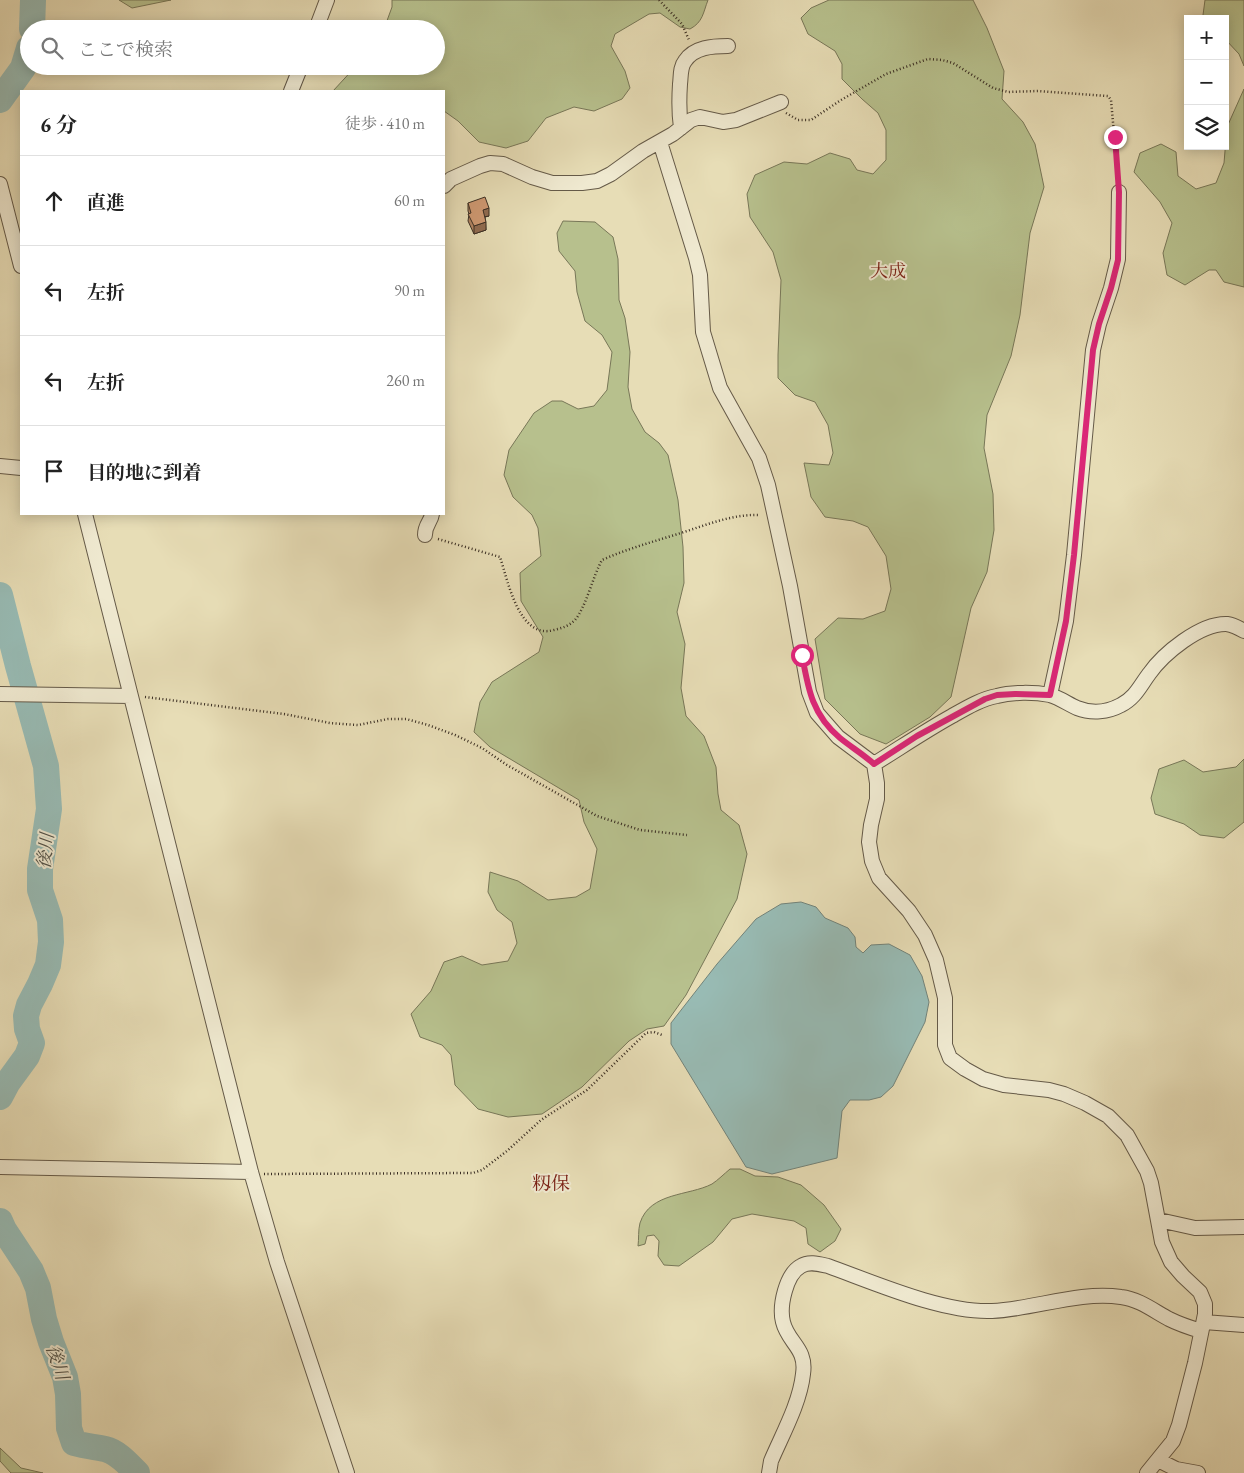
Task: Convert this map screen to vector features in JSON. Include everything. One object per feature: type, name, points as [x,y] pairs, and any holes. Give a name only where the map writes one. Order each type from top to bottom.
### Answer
[{"type":"street","points":[[319,20],[327,0]]},
{"type":"street","points":[[680,128],[679,94],[684,62],[691,55],[703,49],[712,46],[728,46]]},
{"type":"street","points":[[291,90],[297,75]]},
{"type":"street","points":[[445,185],[451,179],[490,163],[503,164],[532,177],[552,183],[597,181],[660,142],[690,120],[700,117],[723,122],[736,120],[781,102]]},
{"type":"street","points":[[660,142],[700,275],[703,332],[708,353],[720,388],[759,458],[768,485],[790,586],[808,692],[817,713],[838,737],[874,764],[877,799],[870,834],[872,861],[879,878],[909,911],[925,935],[936,960],[945,998],[945,1045],[950,1058],[983,1079],[1004,1085],[1049,1090],[1085,1103],[1108,1116],[1127,1134],[1139,1155],[1151,1183],[1162,1242],[1171,1262],[1200,1292],[1205,1304],[1203,1326],[1180,1425],[1173,1441],[1148,1473]]},
{"type":"street","points":[[0,184],[20,262]]},
{"type":"street","points":[[1050,695],[1066,621],[1093,350],[1118,260],[1119,192]]},
{"type":"street","points":[[0,466],[20,468]]},
{"type":"street","points":[[85,515],[250,1172],[280,1271],[347,1473]]},
{"type":"street","points":[[425,535],[425,526],[432,515]]},
{"type":"street","points":[[874,764],[917,736],[985,699],[997,695],[1050,695],[1089,712],[1100,712],[1120,706],[1136,694],[1149,673],[1175,647],[1197,633],[1217,625],[1227,624],[1244,632]]},
{"type":"street","points":[[0,694],[130,696]]},
{"type":"street","points":[[0,1167],[250,1172]]},
{"type":"street","points":[[1159,1220],[1195,1228],[1244,1227]]},
{"type":"street","points":[[769,1473],[771,1461],[800,1389],[804,1373],[803,1359],[799,1348],[787,1331],[783,1320],[786,1286],[802,1265],[813,1263],[828,1266],[937,1303],[967,1310],[991,1311],[1083,1297],[1108,1296],[1133,1299],[1172,1320],[1203,1326],[1244,1325]]},
{"type":"street","points":[[1158,1460],[1176,1468],[1198,1473]]},
{"type":"path","points":[[659,0],[682,24],[689,37],[691,55]]},
{"type":"path","points":[[781,102],[786,115],[798,120],[811,120],[886,74],[928,59],[953,63],[988,85],[1008,92],[1038,91],[1108,96],[1112,110],[1119,192]]},
{"type":"path","points":[[425,535],[500,557],[517,607],[525,621],[534,628],[551,631],[567,626],[575,619],[602,560],[626,549],[745,514],[774,515]]},
{"type":"path","points":[[130,696],[284,714],[330,724],[358,725],[388,719],[406,720],[428,725],[482,748],[507,765],[597,816],[640,830],[687,835]]},
{"type":"path","points":[[250,1172],[272,1174],[473,1174],[482,1170],[507,1151],[542,1120],[587,1090],[646,1033],[654,1032],[662,1035]]},
{"type":"green space","points":[[119,0],[171,0],[132,8]]},
{"type":"green space","points":[[392,0],[708,0],[700,20],[690,29],[680,27],[660,13],[649,14],[615,34],[611,46],[625,71],[630,88],[622,99],[594,111],[574,107],[546,118],[528,141],[506,148],[479,142],[458,121],[445,112],[445,90],[334,90],[348,75],[445,75],[445,20],[387,20],[392,7]]},
{"type":"green space","points":[[829,0],[973,0],[987,28],[1004,71],[1002,99],[1023,122],[1035,144],[1044,187],[1030,233],[1020,315],[1011,356],[987,415],[984,448],[993,494],[994,530],[987,572],[971,608],[951,697],[930,717],[886,744],[860,734],[825,699],[815,639],[838,618],[863,619],[885,611],[891,589],[886,556],[868,527],[853,521],[825,517],[811,497],[804,463],[829,465],[833,453],[828,425],[815,402],[795,395],[778,378],[781,280],[773,252],[750,217],[747,194],[755,175],[784,162],[807,164],[830,153],[850,159],[857,170],[873,174],[886,160],[886,130],[878,113],[842,79],[842,64],[835,51],[808,34],[801,18],[811,8]]},
{"type":"green space","points":[[1205,0],[1244,0],[1244,66],[1239,54],[1229,43],[1229,15],[1203,15]]},
{"type":"green space","points":[[1244,89],[1244,287],[1224,282],[1216,270],[1209,270],[1185,285],[1167,275],[1163,253],[1172,223],[1160,202],[1134,172],[1140,153],[1161,144],[1176,152],[1178,176],[1196,189],[1216,183],[1224,163],[1225,150],[1229,150],[1229,123]]},
{"type":"green space","points":[[563,221],[595,222],[613,237],[618,259],[619,300],[625,318],[630,352],[628,387],[632,409],[645,432],[659,443],[668,455],[678,500],[683,547],[684,583],[677,612],[685,644],[681,688],[686,716],[704,736],[716,767],[721,810],[739,825],[747,854],[737,899],[686,995],[664,1026],[647,1029],[629,1041],[582,1087],[542,1114],[508,1117],[478,1109],[455,1085],[451,1055],[442,1045],[420,1037],[411,1014],[431,991],[444,962],[462,956],[482,965],[508,961],[517,943],[512,922],[497,910],[488,892],[490,872],[518,881],[548,900],[576,897],[590,889],[597,849],[584,822],[579,800],[490,747],[474,732],[480,702],[492,682],[539,652],[543,637],[521,601],[520,573],[541,556],[538,528],[532,515],[513,497],[504,475],[509,450],[534,413],[552,401],[562,401],[578,409],[594,406],[607,390],[612,352],[602,335],[585,321],[577,292],[575,271],[559,251],[557,233]]},
{"type":"green space","points":[[1244,759],[1244,822],[1224,838],[1200,835],[1184,824],[1155,814],[1151,798],[1159,769],[1184,760],[1203,772],[1236,767]]},
{"type":"green space","points":[[730,1169],[740,1169],[755,1176],[778,1177],[801,1185],[824,1205],[841,1229],[835,1241],[820,1252],[808,1244],[806,1228],[794,1221],[752,1214],[732,1219],[713,1242],[679,1266],[664,1265],[658,1256],[659,1241],[654,1235],[647,1236],[645,1244],[638,1246],[640,1223],[645,1213],[652,1206],[671,1196],[712,1184]]},
{"type":"green space","points":[[0,1448],[21,1468],[43,1473],[11,1473],[0,1461]]},
{"type":"water","points":[[801,902],[816,907],[825,918],[848,928],[855,937],[856,947],[863,953],[871,945],[889,944],[910,955],[922,976],[929,1002],[925,1022],[893,1086],[881,1097],[869,1100],[850,1100],[842,1111],[837,1158],[772,1174],[746,1167],[671,1044],[671,1023],[717,964],[756,919],[781,904]]},
{"type":"building","points":[[485,197],[489,208],[483,210],[486,222],[474,226],[468,214],[471,213],[468,203]]},
{"type":"waterway","name":"後川","points":[[32,20],[33,0]]},
{"type":"waterway","name":"後川","points":[[0,100],[20,72]]},
{"type":"waterway","name":"後川","points":[[0,595],[46,766],[49,809],[40,869],[40,890],[50,920],[51,942],[48,965],[29,1005],[26,1016],[27,1029],[32,1043],[27,1056],[8,1082],[0,1097]]},
{"type":"waterway","name":"後川","points":[[0,1221],[31,1271],[38,1288],[44,1319],[65,1377],[68,1394],[69,1428],[74,1443],[110,1451],[123,1459],[137,1473]]},
{"type":"district","name":"大成","points":[[888,270]]},
{"type":"district","name":"籾保","points":[[551,1183]]},
{"type":"route","points":[[802,655],[808,692],[817,713],[838,737],[874,764],[917,736],[985,699],[997,695],[1050,695],[1066,621],[1093,350],[1118,260],[1119,192],[1115,137]]}]
